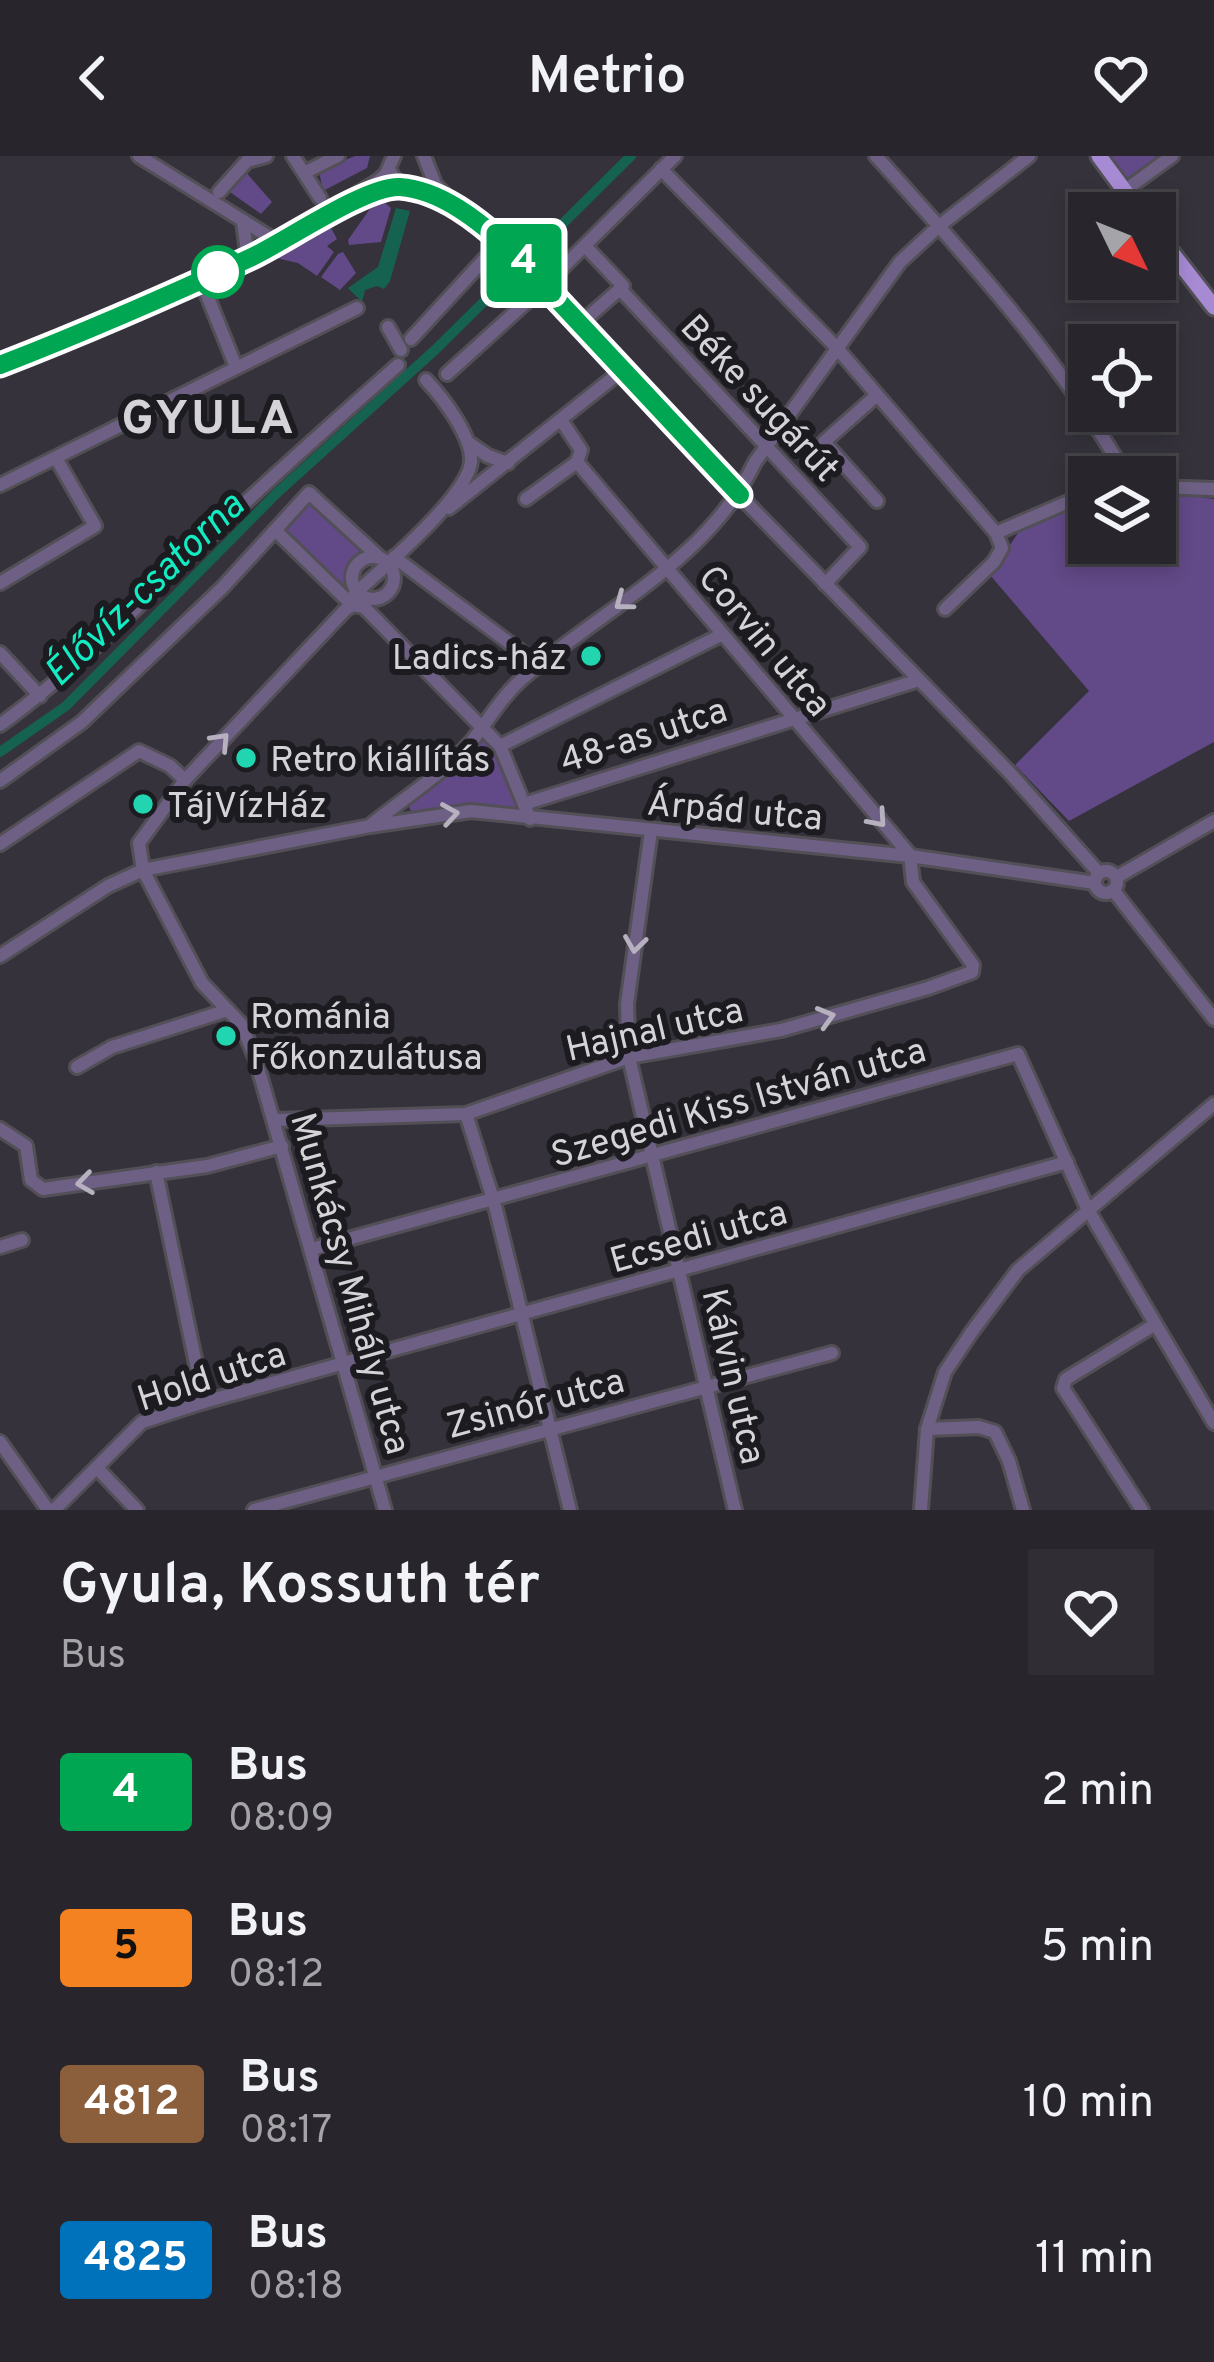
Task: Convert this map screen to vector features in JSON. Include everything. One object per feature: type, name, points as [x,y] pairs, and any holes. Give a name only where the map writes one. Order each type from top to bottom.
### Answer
[{"type":"main road","points":[[1099,156],[1124,191]]},
{"type":"main road","points":[[1176,258],[1214,307]]},
{"type":"street","points":[[139,156],[279,243]]},
{"type":"street","points":[[293,156],[320,198]]},
{"type":"street","points":[[306,172],[338,156]]},
{"type":"street","points":[[448,374],[545,286],[675,156]]},
{"type":"street","points":[[876,156],[994,288],[1115,456]]},
{"type":"street","points":[[370,826],[469,744],[507,692],[668,568],[740,495],[766,446],[900,262],[1029,156]]},
{"type":"street","points":[[1124,191],[1172,156]]},
{"type":"street","points":[[218,192],[235,170],[262,157]]},
{"type":"street","points":[[408,187],[428,161],[441,192],[505,244],[825,584],[1010,772],[1102,892],[1214,821]]},
{"type":"street","points":[[392,162],[393,180],[475,220]]},
{"type":"street","points":[[0,364],[248,259],[378,181],[392,162]]},
{"type":"street","points":[[661,169],[836,347],[996,533],[1002,548],[994,562],[945,609]]},
{"type":"street","points":[[327,213],[389,187],[408,187]]},
{"type":"street","points":[[243,222],[248,259]]},
{"type":"street","points":[[0,725],[40,695],[403,351],[505,244]]},
{"type":"street","name":"Béke sugárút","points":[[585,246],[860,547],[825,584]]},
{"type":"street","points":[[200,280],[236,367]]},
{"type":"street","points":[[580,323],[620,289]]},
{"type":"street","points":[[0,485],[357,308]]},
{"type":"street","points":[[388,327],[403,351]]},
{"type":"street","points":[[353,596],[433,519],[624,369]]},
{"type":"street","points":[[426,380],[469,443],[508,463]]},
{"type":"street","points":[[877,395],[824,442],[877,501]]},
{"type":"street","name":"Corvin utca","points":[[561,420],[581,449],[577,462],[910,856],[913,882],[973,965],[972,972]]},
{"type":"street","points":[[433,519],[468,474],[469,443]]},
{"type":"street","points":[[0,583],[95,526],[56,458]]},
{"type":"street","points":[[526,499],[577,462]]},
{"type":"street","points":[[1176,488],[1214,489]]},
{"type":"street","points":[[0,781],[82,722],[223,587],[310,493],[387,559],[426,583],[533,670]]},
{"type":"street","points":[[996,533],[1068,502]]},
{"type":"street","points":[[275,530],[353,596],[375,598],[388,592],[394,579],[387,559]]},
{"type":"street","points":[[143,870],[139,843],[185,780],[346,609],[369,612],[482,725],[500,746],[530,819]]},
{"type":"street","points":[[500,746],[722,635]]},
{"type":"street","points":[[0,653],[40,695]]},
{"type":"street","name":"48-as utca","points":[[524,804],[919,680]]},
{"type":"street","points":[[0,844],[139,751],[170,766],[185,780]]},
{"type":"street","points":[[395,805],[402,821]]},
{"type":"street","name":"Árpád utca","points":[[0,956],[108,886],[143,870],[471,811],[1094,876]]},
{"type":"street","name":"Kálvin utca","points":[[652,831],[627,1004],[629,1057],[735,1510]]},
{"type":"street","name":"Munkácsy Mihály utca","points":[[143,870],[202,983],[241,1024],[275,1120],[385,1510]]},
{"type":"street","points":[[1115,884],[1214,1019]]},
{"type":"street","name":"Hajnal utca","points":[[275,1120],[466,1114],[629,1057],[782,1030],[972,972]]},
{"type":"street","points":[[76,1067],[112,1047],[228,1010]]},
{"type":"street","name":"Szegedi Kiss István utca","points":[[312,1249],[1018,1054],[1088,1208],[1214,1423]]},
{"type":"street","points":[[921,1510],[928,1429],[945,1372],[970,1333],[1018,1270],[1214,1104]]},
{"type":"street","points":[[466,1114],[494,1202],[570,1510]]},
{"type":"street","points":[[0,1129],[26,1146],[31,1180],[43,1189],[207,1166],[282,1146]]},
{"type":"street","name":"Ecsedi utca","points":[[344,1365],[1067,1162]]},
{"type":"street","points":[[156,1172],[205,1402]]},
{"type":"street","points":[[0,1247],[22,1240]]},
{"type":"street","points":[[1142,1510],[1063,1388],[1066,1379],[1154,1325]]},
{"type":"street","name":"Zsinór utca","points":[[254,1510],[832,1353]]},
{"type":"street","name":"Hold utca","points":[[51,1510],[142,1422],[344,1365]]},
{"type":"street","points":[[928,1429],[979,1427],[995,1432],[1023,1510]]},
{"type":"street","points":[[0,1442],[51,1510]]},
{"type":"street","points":[[97,1468],[137,1510]]},
{"type":"shaded area","points":[[355,156],[370,156],[367,168],[323,191],[319,171]]},
{"type":"shaded area","points":[[1110,156],[1155,156],[1159,161],[1129,181]]},
{"type":"shaded area","points":[[244,170],[272,202],[261,214],[227,190]]},
{"type":"shaded area","points":[[382,200],[391,208],[381,242],[349,245],[374,203]]},
{"type":"shaded area","points":[[396,208],[410,211],[390,281],[384,289],[365,290],[362,302],[348,288],[378,267]]},
{"type":"shaded area","points":[[330,226],[337,239],[327,246],[334,252],[317,276],[298,263],[276,258]]},
{"type":"shaded area","points":[[343,252],[356,273],[340,290],[321,277]]},
{"type":"shaded area","points":[[309,493],[374,557],[357,564],[353,582],[339,585],[275,530]]},
{"type":"shaded area","points":[[1176,494],[1214,499],[1214,742],[1069,821],[1015,765],[1089,691],[990,575],[1022,527],[1068,508],[1068,564],[1176,564]]},
{"type":"shaded area","points":[[482,734],[505,765],[517,812],[476,808],[411,811],[406,801]]},
{"type":"waterway","name":"Élővíz-csatorna","points":[[0,752],[66,706],[278,492],[435,350],[631,156]]},
{"type":"bus line","name":"4","points":[[0,365],[248,259],[327,213],[389,187],[415,188],[475,220],[509,248],[740,495]]},
{"type":"place","name":"Ladics-ház","points":[[591,656]]},
{"type":"place","name":"Retro kiállítás","points":[[246,758]]},
{"type":"place","name":"TájVízHáz","points":[[143,804]]},
{"type":"place","name":"Románia Főkonzulátusa","points":[[226,1036]]},
{"type":"district","name":"GYULA","points":[[209,416]]}]
